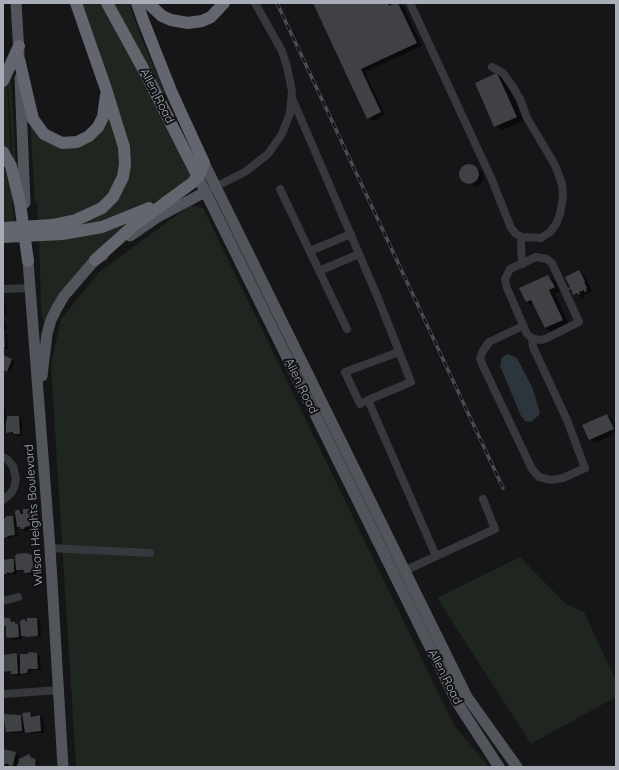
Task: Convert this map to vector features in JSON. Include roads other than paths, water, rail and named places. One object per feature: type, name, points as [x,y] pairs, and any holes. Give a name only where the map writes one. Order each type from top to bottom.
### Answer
[{"type":"highway","points":[[3,228],[52,225],[76,220],[102,208],[113,197],[123,177],[125,164],[124,147],[106,89],[76,3]]},
{"type":"highway","name":"Allen Road","points":[[107,3],[146,74],[198,177]]},
{"type":"highway","name":"Allen Road","points":[[137,3],[171,91],[204,163]]},
{"type":"highway","points":[[148,3],[156,12],[166,18],[188,24],[202,21],[210,17],[224,3]]},
{"type":"highway","points":[[3,81],[19,46]]},
{"type":"highway","points":[[19,59],[33,119],[44,134],[62,143],[77,142],[89,136],[98,127],[103,117],[106,89]]},
{"type":"highway","points":[[3,152],[11,166],[22,203],[28,261]]},
{"type":"highway","points":[[95,260],[132,226],[190,185],[198,177],[204,163]]},
{"type":"highway","points":[[3,237],[62,234],[102,227],[170,199]]},
{"type":"main road","points":[[16,3],[19,46],[22,203]]},
{"type":"main road","name":"Allen Road","points":[[204,163],[467,697],[517,767]]},
{"type":"main road","name":"Allen Road","points":[[198,177],[458,704],[499,767]]},
{"type":"main road","points":[[39,407],[47,334],[51,320],[64,296],[95,260],[141,228],[205,192]]},
{"type":"main road","name":"Wilson Heights Boulevard","points":[[28,261],[50,548],[63,767]]},
{"type":"street","points":[[205,192],[216,186],[224,178],[243,168],[258,163],[268,154],[282,134],[290,113],[292,98],[290,79],[282,51],[254,3]]},
{"type":"street","points":[[410,3],[492,180],[511,228],[516,234],[522,237],[540,238],[550,232],[556,224],[560,214],[563,197],[562,184],[555,165],[527,118],[520,99],[503,73],[492,67]]},
{"type":"street","points":[[292,98],[378,298],[411,382],[360,404],[345,372],[399,352]]},
{"type":"street","points":[[280,189],[348,329]]},
{"type":"street","points":[[310,251],[350,234]]},
{"type":"street","points":[[522,237],[522,264]]},
{"type":"street","points":[[319,271],[359,254]]},
{"type":"street","points":[[536,257],[547,258],[552,263],[579,322],[545,339],[539,340],[532,338],[527,334],[523,326],[507,288],[505,279],[510,269],[536,257]]},
{"type":"street","points":[[3,289],[31,288]]},
{"type":"street","points":[[523,326],[489,342],[480,358],[532,469],[539,477],[551,480],[563,478],[585,468],[568,420],[533,347],[532,338]]},
{"type":"street","points":[[368,400],[436,556]]},
{"type":"street","points":[[3,456],[13,466],[16,479],[11,493],[3,500]]},
{"type":"street","points":[[404,570],[495,529],[483,499]]},
{"type":"street","points":[[50,548],[150,553]]},
{"type":"street","points":[[3,601],[18,597]]},
{"type":"street","points":[[3,694],[59,690]]},
{"type":"railway","points":[[277,3],[503,488]]}]
